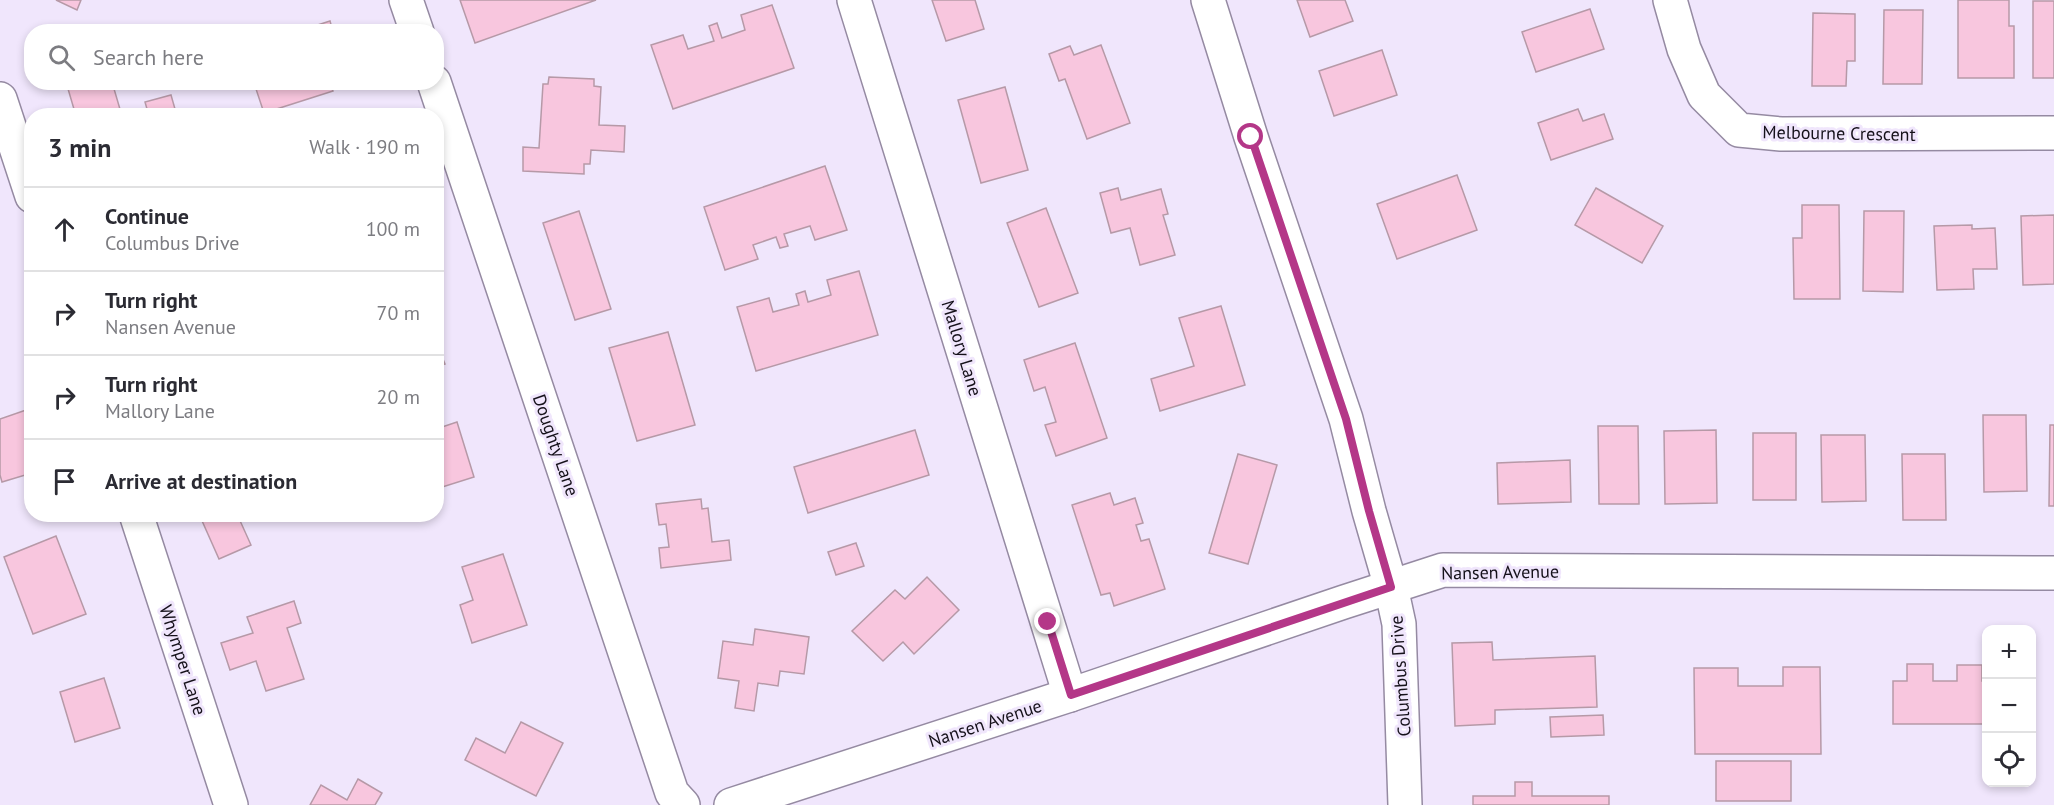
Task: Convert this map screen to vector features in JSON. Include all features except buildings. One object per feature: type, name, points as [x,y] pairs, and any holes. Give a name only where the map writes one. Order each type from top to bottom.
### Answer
[{"type":"street","points":[[406,0],[414,24]]},
{"type":"street","name":"Mallory Lane","points":[[854,0],[1071,695]]},
{"type":"street","name":"Columbus Drive","points":[[1208,0],[1251,137],[1346,419],[1391,587],[1399,624],[1405,805]]},
{"type":"street","name":"Melbourne Crescent","points":[[1670,0],[1684,49],[1704,95],[1739,130],[1780,134],[2054,133]]},
{"type":"street","name":"Doughty Lane","points":[[437,90],[443,108]]},
{"type":"street","points":[[0,99],[24,172]]},
{"type":"street","name":"Doughty Lane","points":[[444,112],[668,781],[672,792],[683,805]]},
{"type":"street","name":"Whymper Lane","points":[[139,522],[231,805]]},
{"type":"street","name":"Nansen Avenue","points":[[731,805],[1071,695],[1443,570],[2054,573]]},
{"type":"route","points":[[1048,622],[1071,695],[1391,587],[1346,419],[1251,137]]}]
